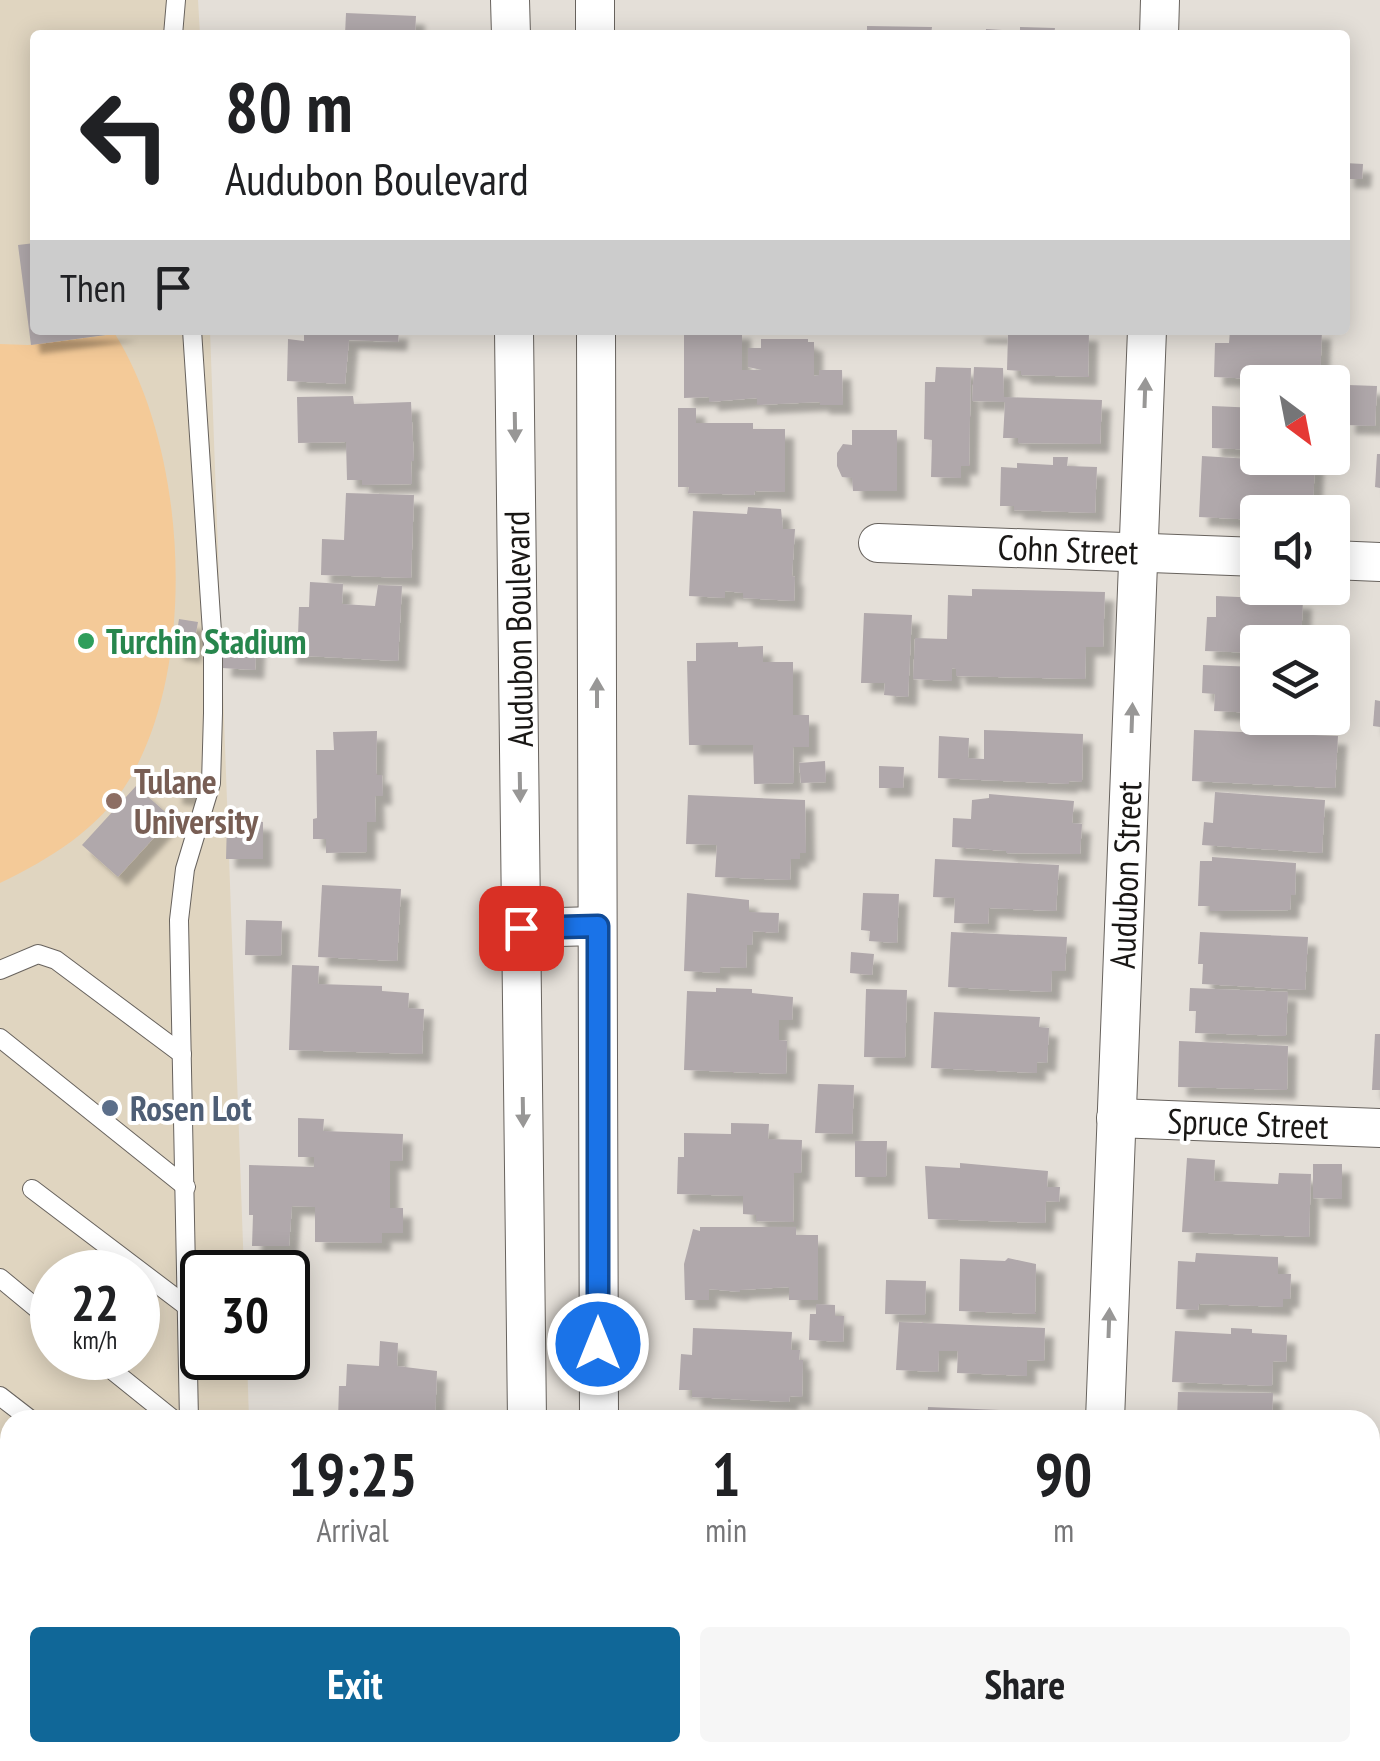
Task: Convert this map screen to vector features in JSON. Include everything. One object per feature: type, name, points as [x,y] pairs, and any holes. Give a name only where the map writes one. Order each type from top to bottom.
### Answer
[{"type":"street","points":[[510,0],[510,30]]},
{"type":"street","points":[[595,0],[595,30]]},
{"type":"street","points":[[1159,30],[1160,0]]},
{"type":"street","name":"Audubon Boulevard","points":[[514,335],[527,1410]]},
{"type":"street","points":[[596,335],[598,1410]]},
{"type":"street","name":"Audubon Street","points":[[1106,1410],[1147,335]]},
{"type":"street","name":"Cohn Street","points":[[878,543],[1240,555]]},
{"type":"street","points":[[1350,561],[1380,562]]},
{"type":"street","points":[[521,928],[598,926]]},
{"type":"street","name":"Spruce Street","points":[[1116,1118],[1380,1128]]},
{"type":"lane","points":[[173,30],[176,0]]},
{"type":"lane","points":[[188,1250],[179,920],[185,869],[211,782],[212,713],[210,596],[192,335]]},
{"type":"lane","points":[[0,970],[38,954],[56,960],[182,1054]]},
{"type":"lane","points":[[0,1038],[186,1187]]},
{"type":"lane","points":[[32,1189],[180,1301]]},
{"type":"lane","points":[[0,1278],[30,1303]]},
{"type":"lane","points":[[125,1380],[162,1410]]},
{"type":"lane","points":[[189,1380],[189,1410]]},
{"type":"shaded area","name":"Tulane University","points":[[0,0],[198,0],[200,30],[30,30],[30,335],[210,335],[243,1250],[180,1250],[180,1380],[248,1380],[249,1410],[0,1410]]},
{"type":"shaded area","name":"Turchin Stadium","points":[[116,335],[139,381],[170,495],[175,556],[174,618],[166,677],[151,732],[129,780],[103,813],[72,841],[0,883],[0,344],[28,345]]},
{"type":"building","points":[[346,13],[416,16],[415,30],[345,30]]},
{"type":"building","points":[[867,26],[932,27],[932,30],[867,30]]},
{"type":"building","points":[[1020,27],[1055,28],[1055,30]]},
{"type":"building","points":[[1350,163],[1363,164],[1362,179],[1350,179]]},
{"type":"building","points":[[30,244],[30,335],[106,335],[31,345],[18,245]]},
{"type":"building","points":[[304,335],[399,335],[398,342],[349,340],[345,384],[287,381],[288,339],[304,341]]},
{"type":"building","points":[[684,335],[742,335],[742,370],[762,370],[748,367],[748,348],[761,348],[761,339],[808,339],[814,342],[814,376],[819,375],[819,370],[842,370],[843,405],[757,405],[757,398],[709,402],[709,397],[684,398]]},
{"type":"building","points":[[1008,335],[1089,335],[1088,377],[1021,375],[1021,371],[1007,370]]},
{"type":"building","points":[[1230,335],[1322,335],[1321,365],[1240,365],[1240,378],[1214,377],[1215,343],[1229,343]]},
{"type":"building","points":[[936,367],[971,368],[969,466],[961,466],[961,478],[931,477],[932,440],[924,439],[925,382],[935,382]]},
{"type":"building","points":[[974,367],[1003,368],[1004,397],[1102,400],[1100,444],[1018,443],[1018,438],[1003,438],[1005,402],[972,401]]},
{"type":"building","points":[[1350,385],[1377,386],[1375,426],[1350,425]]},
{"type":"building","points":[[353,396],[354,404],[411,402],[412,484],[362,485],[362,480],[347,480],[346,442],[298,443],[297,397]]},
{"type":"building","points":[[1212,406],[1240,407],[1240,449],[1212,448]]},
{"type":"building","points":[[678,408],[696,408],[696,423],[753,423],[753,429],[785,429],[785,492],[688,493],[689,487],[678,487]]},
{"type":"building","points":[[852,430],[897,430],[897,491],[853,491],[852,478],[842,477],[837,453],[843,444],[852,445]]},
{"type":"building","points":[[1380,454],[1380,488],[1375,487]]},
{"type":"building","points":[[1202,456],[1240,458],[1240,475],[1314,475],[1313,495],[1240,495],[1240,519],[1199,517]]},
{"type":"building","points":[[1053,457],[1068,457],[1067,466],[1097,467],[1095,513],[1000,506],[1001,467],[1017,468],[1017,463],[1053,465]]},
{"type":"building","points":[[346,493],[414,495],[411,578],[321,575],[322,539],[344,540]]},
{"type":"building","points":[[748,507],[781,509],[783,529],[795,529],[794,601],[743,598],[743,593],[725,591],[725,598],[689,596],[693,511],[747,514]]},
{"type":"building","points":[[310,582],[343,584],[342,604],[375,606],[378,585],[402,586],[398,661],[287,655],[288,635],[298,635],[299,607],[309,607]]},
{"type":"building","points":[[972,589],[1105,592],[1103,647],[1086,647],[1085,679],[956,676],[956,669],[952,668],[952,681],[913,679],[915,638],[947,639],[948,595],[972,596]]},
{"type":"building","points":[[1216,596],[1240,597],[1240,605],[1303,605],[1302,625],[1240,625],[1240,652],[1205,651],[1207,617],[1216,617]]},
{"type":"building","points":[[864,613],[912,615],[908,697],[884,695],[885,683],[861,683]]},
{"type":"building","points":[[179,619],[198,622],[192,654],[174,651]]},
{"type":"building","points":[[225,634],[257,636],[255,670],[222,668]]},
{"type":"building","points":[[738,642],[738,647],[763,646],[763,662],[793,662],[793,715],[809,715],[809,747],[793,747],[794,783],[754,784],[753,745],[689,745],[687,661],[696,661],[696,643]]},
{"type":"building","points":[[1203,665],[1240,666],[1240,712],[1214,711],[1215,694],[1202,693]]},
{"type":"building","points":[[1375,700],[1380,701],[1380,727],[1373,726]]},
{"type":"building","points":[[984,730],[1083,734],[1082,782],[938,778],[939,736],[969,738],[968,758],[984,759]]},
{"type":"building","points":[[1194,730],[1240,732],[1240,735],[1338,736],[1335,788],[1192,781]]},
{"type":"building","points":[[377,731],[376,775],[382,775],[383,796],[375,796],[376,822],[367,822],[367,852],[326,853],[326,839],[313,839],[313,819],[317,818],[316,750],[334,750],[333,732]]},
{"type":"building","points":[[825,761],[826,782],[801,783],[799,763]]},
{"type":"building","points":[[879,766],[904,767],[903,788],[879,788]]},
{"type":"building","points":[[176,773],[197,777],[194,798],[173,795]]},
{"type":"building","points":[[136,786],[172,818],[118,877],[82,845]]},
{"type":"building","points":[[1215,792],[1325,800],[1322,853],[1202,845],[1204,822],[1213,823]]},
{"type":"building","points":[[989,794],[1074,801],[1072,823],[1082,824],[1080,854],[1006,853],[952,847],[953,818],[971,819],[972,800],[989,798]]},
{"type":"building","points":[[688,795],[805,800],[806,853],[800,853],[800,859],[791,859],[790,880],[715,877],[717,845],[686,844]]},
{"type":"building","points":[[227,821],[263,822],[263,859],[226,859]]},
{"type":"building","points":[[1212,857],[1296,863],[1295,895],[1291,895],[1290,910],[1210,911],[1210,906],[1198,906],[1200,861],[1212,861]]},
{"type":"building","points":[[935,859],[1059,865],[1056,911],[989,908],[988,924],[954,923],[955,898],[933,897]]},
{"type":"building","points":[[322,885],[401,889],[397,961],[318,957]]},
{"type":"building","points":[[687,893],[749,900],[749,912],[779,913],[778,933],[753,931],[752,945],[747,945],[746,968],[720,967],[720,973],[684,971]]},
{"type":"building","points":[[863,893],[899,894],[897,943],[869,941],[870,931],[861,930]]},
{"type":"building","points":[[246,920],[282,921],[281,956],[245,955]]},
{"type":"building","points":[[951,932],[1067,937],[1065,971],[1052,971],[1051,992],[948,987]]},
{"type":"building","points":[[1200,932],[1308,937],[1305,990],[1202,984],[1203,964],[1198,964]]},
{"type":"building","points":[[851,952],[874,954],[872,975],[850,973]]},
{"type":"building","points":[[292,965],[319,966],[318,984],[382,986],[382,991],[409,993],[408,1008],[424,1009],[422,1054],[289,1050]]},
{"type":"building","points":[[716,988],[752,989],[752,993],[793,997],[792,1020],[779,1020],[779,1040],[787,1041],[786,1074],[684,1070],[687,991],[716,992]]},
{"type":"building","points":[[1190,988],[1288,992],[1286,1036],[1195,1033],[1196,1011],[1189,1011]]},
{"type":"building","points":[[866,989],[907,990],[905,1058],[864,1057]]},
{"type":"building","points":[[934,1012],[1040,1017],[1039,1027],[1049,1028],[1047,1063],[1037,1062],[1037,1073],[931,1068]]},
{"type":"building","points":[[1375,1034],[1380,1034],[1380,1090],[1372,1090]]},
{"type":"building","points":[[1179,1041],[1288,1046],[1287,1090],[1178,1087]]},
{"type":"building","points":[[818,1084],[854,1085],[852,1134],[815,1133]]},
{"type":"building","points":[[298,1118],[324,1119],[323,1131],[403,1134],[402,1161],[390,1161],[390,1208],[403,1208],[403,1233],[382,1233],[382,1243],[315,1242],[315,1207],[292,1206],[289,1246],[252,1246],[249,1165],[314,1167],[314,1157],[298,1157]]},
{"type":"building","points":[[731,1123],[769,1124],[768,1139],[802,1140],[801,1173],[794,1173],[793,1222],[756,1221],[756,1215],[743,1214],[743,1196],[677,1194],[678,1157],[684,1157],[684,1133],[731,1134]]},
{"type":"building","points":[[855,1141],[887,1141],[886,1177],[855,1177]]},
{"type":"building","points":[[1187,1158],[1215,1160],[1214,1181],[1278,1184],[1279,1173],[1311,1174],[1309,1237],[1182,1232]]},
{"type":"building","points":[[960,1163],[1048,1171],[1047,1187],[1060,1187],[1059,1202],[1046,1201],[1045,1223],[928,1219],[925,1166],[960,1168]]},
{"type":"building","points":[[1313,1164],[1342,1164],[1342,1199],[1313,1198]]},
{"type":"building","points":[[700,1227],[796,1227],[796,1235],[818,1235],[818,1300],[789,1300],[789,1287],[740,1292],[709,1289],[709,1300],[685,1300],[684,1264],[693,1229],[700,1231]]},
{"type":"building","points":[[1196,1253],[1278,1257],[1278,1274],[1291,1274],[1290,1299],[1283,1299],[1283,1307],[1199,1304],[1198,1310],[1176,1309],[1178,1261],[1195,1262]]},
{"type":"building","points":[[1008,1258],[1036,1264],[1035,1314],[959,1311],[960,1259]]},
{"type":"building","points":[[886,1280],[926,1281],[925,1315],[885,1314]]},
{"type":"building","points":[[816,1304],[835,1305],[835,1316],[844,1316],[843,1342],[809,1340],[810,1314],[816,1314]]},
{"type":"building","points":[[899,1322],[1045,1328],[1044,1361],[1027,1360],[1027,1376],[957,1373],[958,1351],[939,1351],[938,1372],[896,1370]]},
{"type":"building","points":[[693,1328],[792,1332],[791,1350],[800,1350],[799,1360],[803,1360],[802,1397],[790,1396],[789,1402],[692,1397],[692,1390],[679,1390],[681,1354],[692,1355]]},
{"type":"building","points":[[1231,1328],[1287,1335],[1286,1362],[1273,1361],[1272,1386],[1172,1382],[1175,1331],[1231,1334]]},
{"type":"building","points":[[380,1341],[398,1343],[397,1366],[437,1371],[435,1410],[338,1410],[339,1386],[346,1386],[347,1364],[379,1366]]},
{"type":"building","points":[[1178,1392],[1273,1393],[1272,1410],[1177,1410]]},
{"type":"building","points":[[928,1407],[1002,1410],[928,1410]]},
{"type":"place","name":"Turchin Stadium","points":[[86,641]]},
{"type":"place","name":"Tulane University","points":[[114,801]]},
{"type":"place","name":"Rosen Lot","points":[[110,1108]]},
{"type":"route","points":[[521,928],[598,926],[598,1344]]}]
